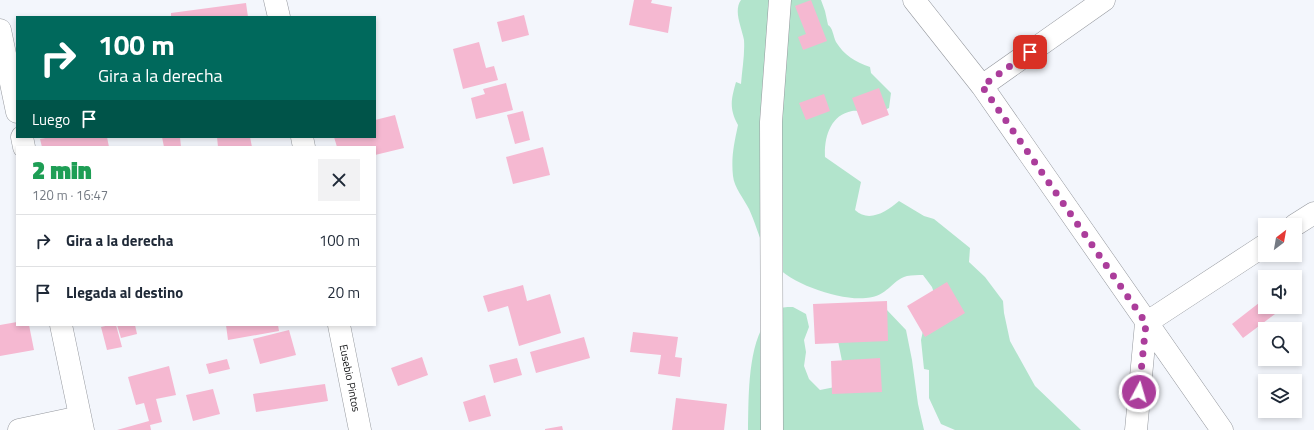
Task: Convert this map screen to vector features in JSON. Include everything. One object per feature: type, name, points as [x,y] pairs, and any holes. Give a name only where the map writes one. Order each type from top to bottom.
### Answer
[{"type":"street","points":[[275,0],[279,16]]},
{"type":"street","points":[[772,430],[771,122],[780,0]]},
{"type":"street","points":[[914,0],[982,86],[1222,430]]},
{"type":"street","points":[[982,86],[1104,0]]},
{"type":"street","points":[[0,30],[16,107]]},
{"type":"street","points":[[1302,221],[1314,213]]},
{"type":"street","points":[[1146,323],[1258,250]]},
{"type":"street","points":[[1136,430],[1146,323]]},
{"type":"street","points":[[19,430],[81,424],[61,326]]},
{"type":"street","name":"Eusebio Pintos","points":[[339,326],[360,430]]},
{"type":"green space","points":[[741,0],[821,0],[828,25],[831,28],[839,47],[850,58],[870,67],[871,73],[891,93],[889,108],[876,113],[852,111],[844,113],[834,122],[827,135],[825,157],[861,182],[855,210],[860,214],[872,216],[889,209],[899,201],[924,216],[934,219],[970,248],[969,262],[985,277],[1003,301],[1010,341],[1035,386],[1081,430],[955,430],[941,424],[929,398],[929,370],[924,369],[921,340],[924,326],[937,302],[932,287],[923,275],[901,278],[885,291],[874,297],[855,298],[843,297],[817,290],[792,278],[774,264],[766,252],[749,209],[737,189],[732,169],[734,144],[738,125],[733,114],[732,99],[736,82],[741,84],[744,51],[744,40],[738,14]]},
{"type":"green space","points":[[783,307],[793,307],[806,314],[809,327],[804,340],[806,352],[804,366],[809,379],[820,390],[835,387],[842,361],[838,341],[886,309],[906,330],[918,404],[924,430],[748,430],[751,365],[760,332],[768,319],[778,309]]},
{"type":"building","points":[[634,0],[652,0],[651,3],[672,7],[668,33],[629,25]]},
{"type":"building","points":[[811,0],[827,41],[803,50],[798,37],[806,34],[795,6]]},
{"type":"building","points":[[246,3],[248,16],[171,16],[171,13]]},
{"type":"building","points":[[524,15],[529,35],[502,42],[497,22]]},
{"type":"building","points":[[479,42],[486,68],[494,66],[498,80],[463,89],[453,49]]},
{"type":"building","points":[[506,83],[513,110],[476,119],[471,98],[485,94],[483,89]]},
{"type":"building","points":[[879,88],[889,115],[862,125],[852,98]]},
{"type":"building","points":[[824,94],[830,111],[806,120],[799,103]]},
{"type":"building","points":[[523,111],[530,140],[515,144],[507,115]]},
{"type":"building","points":[[395,115],[404,148],[376,155],[376,146],[337,146],[334,138],[376,138],[376,120]]},
{"type":"building","points":[[107,138],[109,146],[42,146],[40,139]]},
{"type":"building","points":[[162,138],[180,138],[181,146],[164,146]]},
{"type":"building","points":[[217,138],[250,138],[252,146],[218,146]]},
{"type":"building","points":[[543,147],[550,175],[513,184],[506,157]]},
{"type":"building","points":[[947,282],[965,313],[925,337],[907,306]]},
{"type":"building","points":[[523,285],[527,301],[550,294],[561,333],[519,346],[508,306],[488,312],[483,296]]},
{"type":"building","points":[[887,301],[888,341],[815,344],[813,304]]},
{"type":"building","points":[[1258,304],[1258,314],[1275,314],[1264,322],[1258,322],[1258,327],[1243,338],[1232,324]]},
{"type":"building","points":[[16,322],[16,326],[29,326],[34,350],[0,356],[0,325]]},
{"type":"building","points":[[116,326],[122,347],[107,350],[101,327]]},
{"type":"building","points":[[117,326],[135,326],[137,334],[121,338]]},
{"type":"building","points":[[226,326],[278,326],[279,331],[228,340]]},
{"type":"building","points":[[289,330],[296,355],[260,364],[253,339]]},
{"type":"building","points":[[633,332],[678,337],[675,357],[682,358],[680,377],[658,374],[661,355],[630,352]]},
{"type":"building","points":[[584,337],[590,358],[536,373],[530,352]]},
{"type":"building","points":[[422,357],[428,375],[398,386],[391,368]]},
{"type":"building","points":[[517,358],[522,375],[494,383],[489,365]]},
{"type":"building","points":[[880,358],[882,392],[832,394],[831,361]]},
{"type":"building","points":[[227,359],[230,369],[209,374],[206,364]]},
{"type":"building","points":[[169,366],[176,395],[156,399],[162,422],[150,425],[151,430],[117,430],[149,421],[144,403],[136,405],[128,377]]},
{"type":"building","points":[[325,384],[328,401],[256,412],[253,394]]},
{"type":"building","points":[[213,389],[220,414],[193,421],[186,395]]},
{"type":"building","points":[[485,395],[491,416],[469,422],[463,402]]},
{"type":"building","points":[[676,398],[727,404],[724,430],[672,430]]},
{"type":"building","points":[[562,426],[563,430],[545,430],[545,429]]},
{"type":"route","points":[[1030,52],[982,86],[1146,323],[1139,392]]}]
